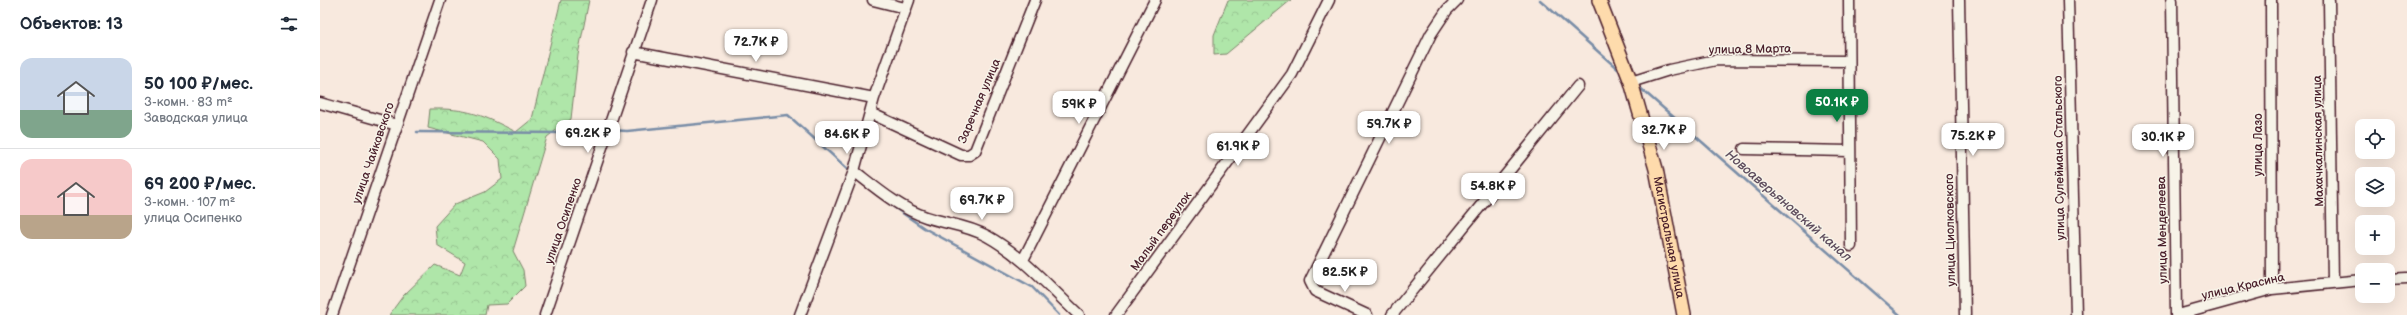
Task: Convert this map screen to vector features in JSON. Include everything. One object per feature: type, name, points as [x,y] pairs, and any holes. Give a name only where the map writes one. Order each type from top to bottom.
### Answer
[{"type":"main road","name":"Магистральная улица","points":[[1599,0],[1631,82],[1656,169],[1684,315]]},
{"type":"street","name":"улица Чайковского","points":[[332,315],[440,0]]},
{"type":"street","name":"улица Осипенко","points":[[545,315],[633,52],[652,0]]},
{"type":"street","points":[[800,315],[854,171],[874,98],[907,4],[873,0]]},
{"type":"street","name":"Заречная улица","points":[[870,113],[961,155],[969,155],[974,151],[1035,0]]},
{"type":"street","points":[[1023,260],[1155,0]]},
{"type":"street","name":"Малый переулок","points":[[1116,315],[1292,74],[1329,0]]},
{"type":"street","points":[[1366,315],[1315,291],[1310,281],[1431,34],[1447,10],[1457,0]]},
{"type":"street","points":[[1849,0],[1848,61],[1850,246]]},
{"type":"street","name":"улица Циолковского","points":[[1959,0],[1965,315]]},
{"type":"street","name":"улица Сулеймана Стальского","points":[[2068,0],[2076,315]]},
{"type":"street","name":"улица Менделеева","points":[[2172,0],[2177,315]]},
{"type":"street","name":"улица Лазо","points":[[2270,0],[2272,289]]},
{"type":"street","name":"Махачкалинская улица","points":[[2329,0],[2332,282]]},
{"type":"street","points":[[633,52],[874,98]]},
{"type":"street","name":"улица 8 Марта","points":[[1631,82],[1669,70],[1716,60],[1848,61]]},
{"type":"street","points":[[1392,315],[1578,86]]},
{"type":"street","points":[[320,103],[396,125]]},
{"type":"street","points":[[1744,150],[1849,151]]},
{"type":"street","points":[[854,171],[910,210],[927,217],[972,228],[1023,260],[1079,315]]},
{"type":"street","points":[[2395,279],[2407,278]]},
{"type":"street","name":"улица Красина","points":[[2177,315],[2272,289],[2355,280]]},
{"type":"green space","points":[[561,0],[589,0],[578,55],[571,119],[547,137],[513,251],[523,270],[525,286],[507,304],[487,305],[485,315],[389,315],[403,296],[435,265],[460,275],[465,262],[437,245],[435,226],[455,204],[485,192],[502,179],[500,159],[483,142],[428,128],[430,109],[465,111],[494,121],[516,132],[532,119]]},
{"type":"green space","points":[[1228,0],[1291,0],[1226,54],[1214,55],[1214,35]]},
{"type":"waterway","name":"Новоаверьяновский канал","points":[[1540,0],[1620,71]]},
{"type":"waterway","name":"Новоаверьяновский канал","points":[[1638,86],[1900,315]]},
{"type":"waterway","points":[[611,130],[627,131],[788,115],[850,171]]},
{"type":"waterway","points":[[417,132],[563,133],[604,130]]},
{"type":"waterway","points":[[888,203],[924,228],[1032,287],[1059,315]]}]
